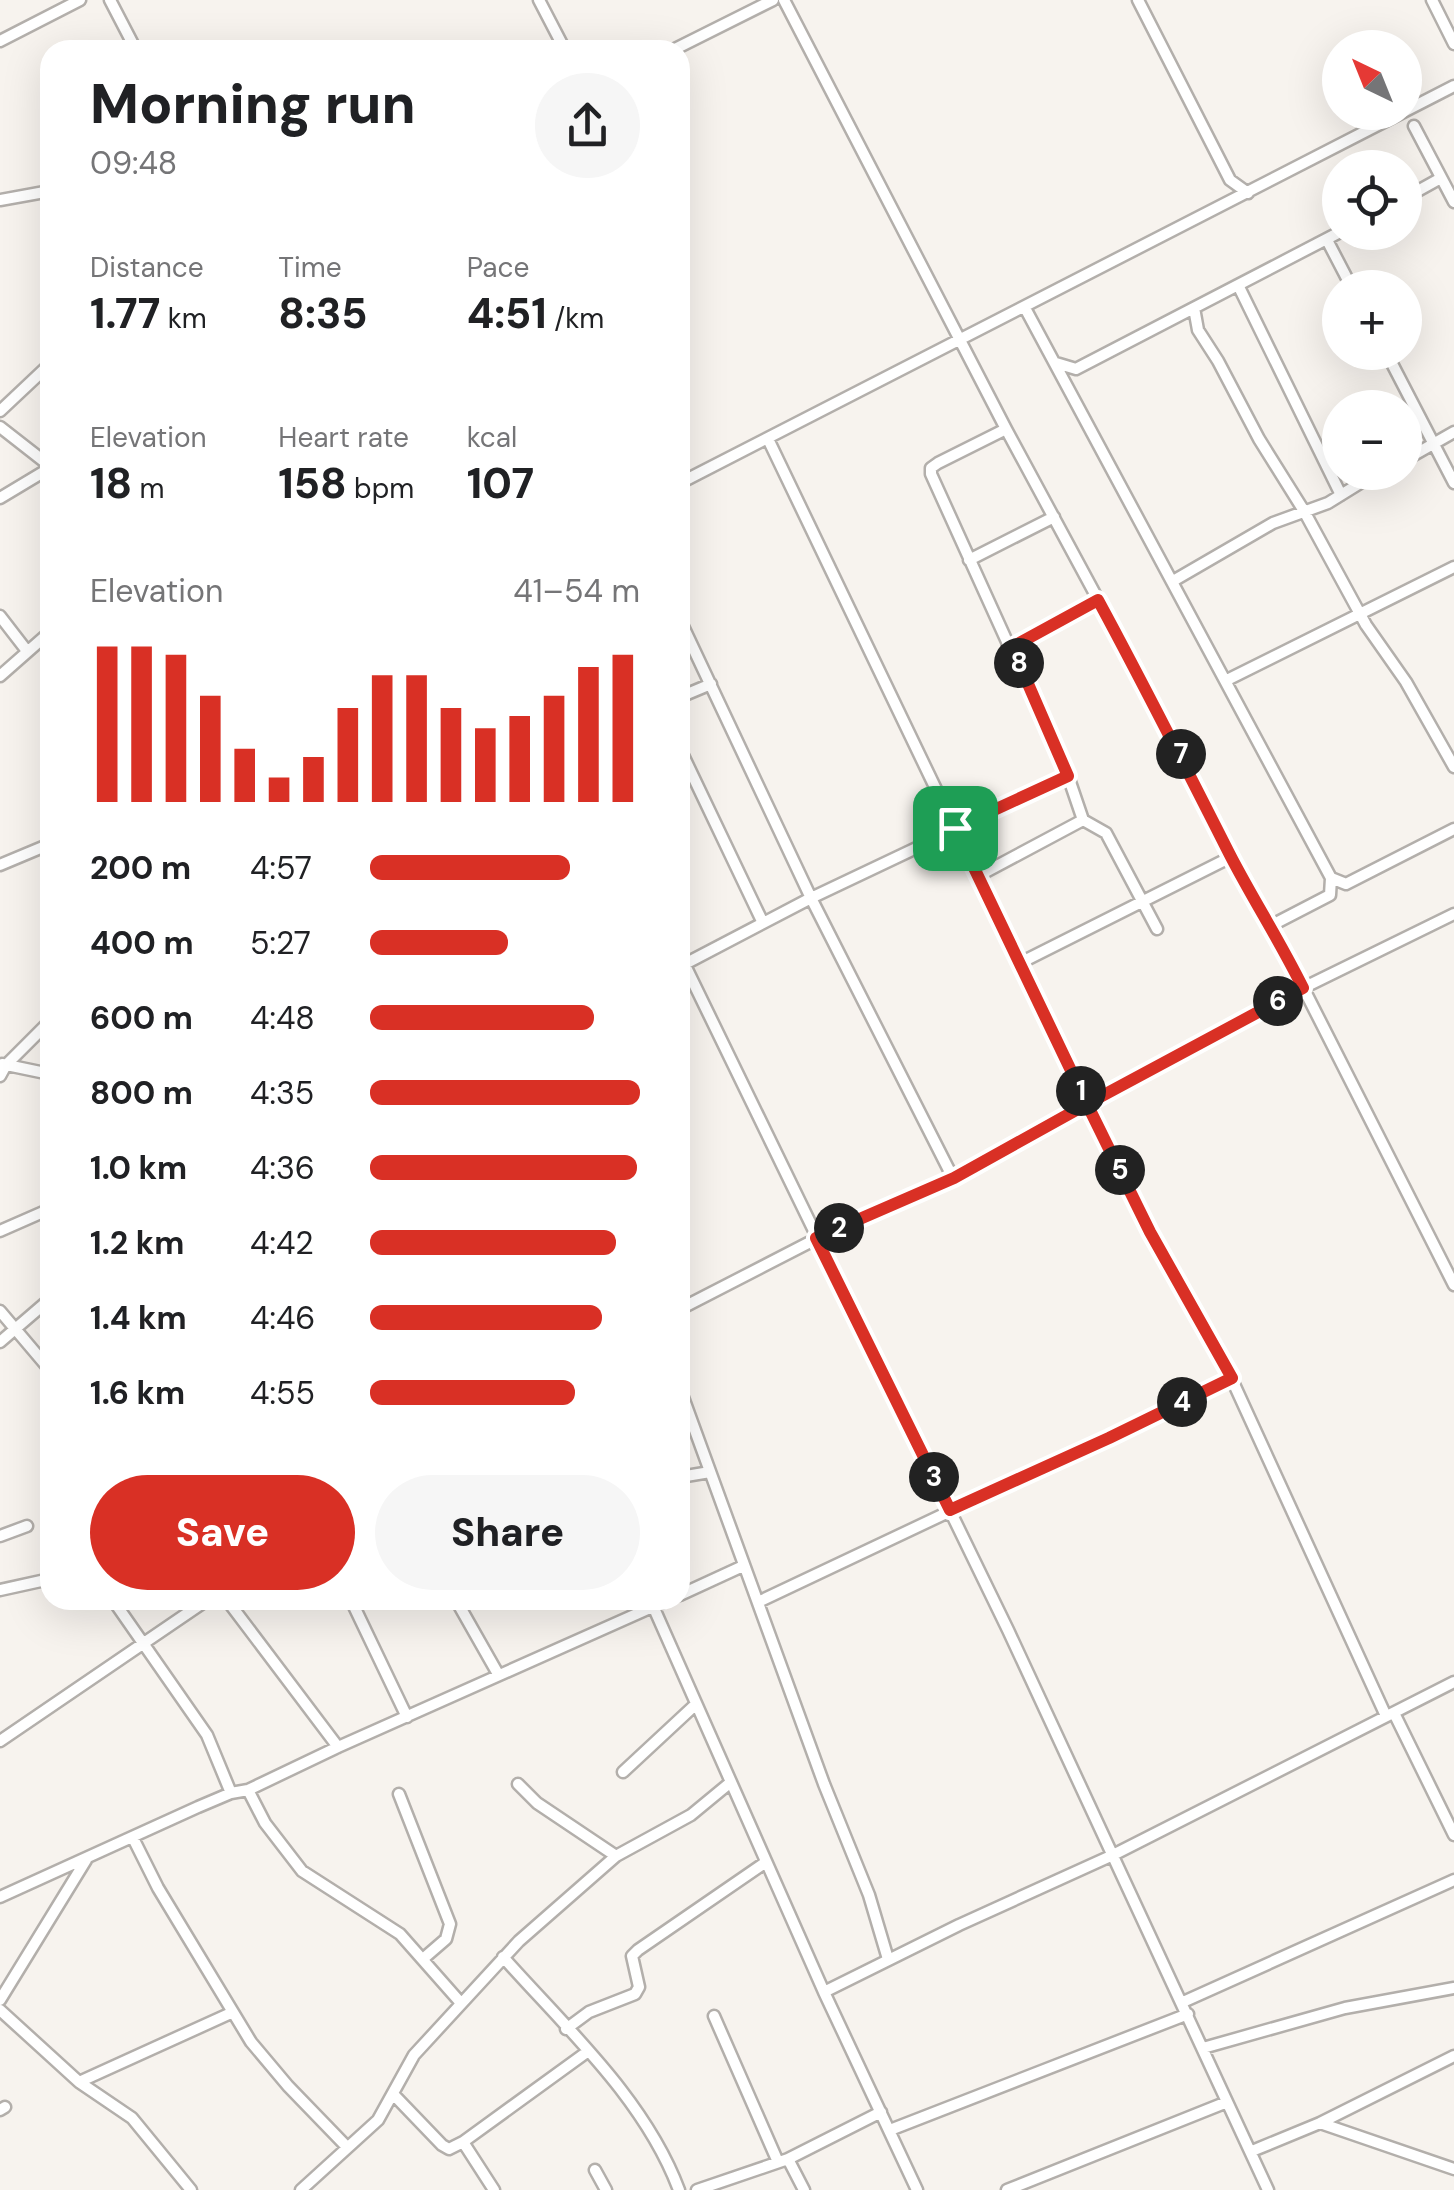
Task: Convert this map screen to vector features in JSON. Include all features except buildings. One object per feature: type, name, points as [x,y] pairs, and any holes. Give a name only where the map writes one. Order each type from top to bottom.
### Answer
[{"type":"street","points":[[0,41],[80,0]]},
{"type":"street","points":[[110,0],[131,40]]},
{"type":"street","points":[[539,0],[560,40]]},
{"type":"street","points":[[690,42],[773,0]]},
{"type":"street","points":[[784,0],[1006,429],[1170,733],[1231,857],[1272,925],[1454,1284]]},
{"type":"street","points":[[1138,0],[1230,180],[1248,193]]},
{"type":"street","points":[[1432,0],[1454,44]]},
{"type":"street","points":[[690,478],[1454,86]]},
{"type":"street","points":[[1416,130],[1454,202]]},
{"type":"street","points":[[1422,189],[1441,178]]},
{"type":"street","points":[[1225,205],[1230,180]]},
{"type":"street","points":[[0,200],[40,193]]},
{"type":"street","points":[[1054,362],[1076,369],[1322,242]]},
{"type":"street","points":[[1238,285],[1341,495]]},
{"type":"street","points":[[1025,308],[1330,878],[1346,884],[1454,829]]},
{"type":"street","points":[[1194,308],[1198,330],[1259,439],[1454,767]]},
{"type":"street","points":[[1171,320],[1198,330]]},
{"type":"street","points":[[1071,392],[1076,369]]},
{"type":"street","points":[[1395,370],[1454,483]]},
{"type":"street","points":[[0,411],[40,373]]},
{"type":"street","points":[[0,427],[40,459]]},
{"type":"street","points":[[1006,429],[931,468],[1068,776],[1083,820],[1106,833],[1157,929]]},
{"type":"street","points":[[1422,451],[1454,432]]},
{"type":"street","points":[[768,439],[1087,1104],[1150,1232],[1232,1378],[1390,1715],[1454,1835]]},
{"type":"street","points":[[0,498],[40,473]]},
{"type":"street","points":[[1174,581],[1273,523],[1349,490]]},
{"type":"street","points":[[970,560],[1054,517]]},
{"type":"street","points":[[1227,680],[1454,567]]},
{"type":"street","points":[[1012,647],[1098,600]]},
{"type":"street","points":[[0,616],[27,651]]},
{"type":"street","points":[[0,676],[40,640]]},
{"type":"street","points":[[690,641],[810,898],[954,1178]]},
{"type":"street","points":[[690,693],[711,684]]},
{"type":"street","points":[[690,770],[763,922]]},
{"type":"street","points":[[690,958],[1068,776]]},
{"type":"street","points":[[978,876],[1083,820]]},
{"type":"street","points":[[0,864],[40,848]]},
{"type":"street","points":[[1020,963],[1231,857]]},
{"type":"street","points":[[1272,925],[1330,895],[1330,878]]},
{"type":"street","points":[[690,1304],[816,1238],[954,1178],[1303,988],[1454,914]]},
{"type":"street","points":[[690,980],[950,1510],[1252,2151],[1263,2188]]},
{"type":"street","points":[[2,1068],[40,1031]]},
{"type":"street","points":[[2,1068],[40,1073]]},
{"type":"street","points":[[0,1231],[40,1213]]},
{"type":"street","points":[[0,1342],[40,1307]]},
{"type":"street","points":[[0,1311],[40,1358]]},
{"type":"street","points":[[758,1602],[1232,1378]]},
{"type":"street","points":[[690,1417],[869,1895],[888,1959]]},
{"type":"street","points":[[690,1475],[710,1472]]},
{"type":"street","points":[[0,1536],[27,1526]]},
{"type":"street","points":[[690,1590],[743,1566]]},
{"type":"street","points":[[0,1590],[40,1582]]},
{"type":"street","points":[[120,1610],[207,1735],[231,1793]]},
{"type":"street","points":[[0,1741],[192,1610]]},
{"type":"street","points":[[234,1610],[338,1746]]},
{"type":"street","points":[[357,1610],[407,1717]]},
{"type":"street","points":[[462,1610],[498,1674]]},
{"type":"street","points":[[0,1897],[231,1793],[248,1790],[644,1610]]},
{"type":"street","points":[[655,1610],[694,1706],[917,2190]]},
{"type":"street","points":[[824,1992],[1112,1855],[1454,1682]]},
{"type":"street","points":[[622,1772],[694,1706]]},
{"type":"street","points":[[302,2190],[378,2120],[414,2055],[503,1956],[616,1856],[692,1815],[731,1782]]},
{"type":"street","points":[[518,1784],[537,1803],[616,1856]]},
{"type":"street","points":[[248,1790],[272,1832],[302,1871],[380,1918],[424,1958],[460,2002]]},
{"type":"street","points":[[399,1794],[450,1924],[446,1939],[424,1958]]},
{"type":"street","points":[[133,1838],[231,2013],[268,2063],[347,2146]]},
{"type":"street","points":[[0,2000],[86,1859]]},
{"type":"street","points":[[566,2029],[603,2004],[635,1994],[639,1987],[632,1956],[766,1862]]},
{"type":"street","points":[[1183,2002],[1454,1880]]},
{"type":"street","points":[[503,1956],[653,2134],[679,2190]]},
{"type":"street","points":[[1203,2048],[1345,2008],[1454,1988]]},
{"type":"street","points":[[0,2010],[80,2082],[132,2118],[185,2188]]},
{"type":"street","points":[[80,2082],[231,2013]]},
{"type":"street","points":[[890,2130],[1188,2014]]},
{"type":"street","points":[[714,2016],[783,2161],[804,2190]]},
{"type":"street","points":[[393,2094],[449,2149],[587,2052]]},
{"type":"street","points":[[1252,2151],[1320,2123],[1454,2056]]},
{"type":"street","points":[[1007,2190],[1228,2102]]},
{"type":"street","points":[[698,2190],[783,2161],[881,2112]]},
{"type":"street","points":[[1320,2123],[1454,2169]]},
{"type":"street","points":[[463,2142],[494,2190]]},
{"type":"street","points":[[594,2170],[606,2190]]},
{"type":"route","points":[[955,828],[1068,776],[1012,647],[1098,600],[1303,988],[1087,1104],[1150,1232],[1232,1378],[950,1510],[816,1238],[954,1178],[1087,1104],[955,828]]}]
